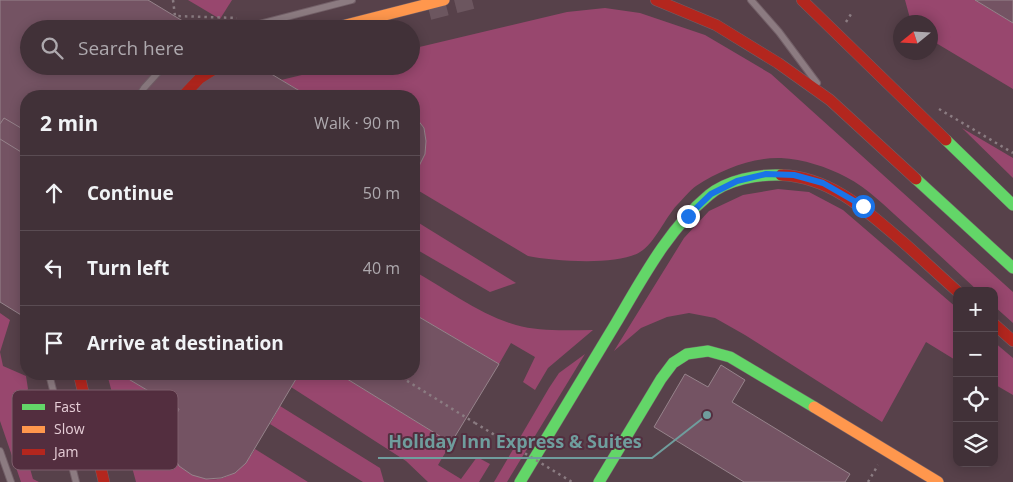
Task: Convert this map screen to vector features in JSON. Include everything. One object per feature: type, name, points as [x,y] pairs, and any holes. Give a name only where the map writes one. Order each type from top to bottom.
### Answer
[{"type":"main road","points":[[365,20],[444,0]]},
{"type":"main road","points":[[656,0],[716,24],[778,63],[830,100],[1013,268]]},
{"type":"main road","points":[[802,0],[1013,205]]},
{"type":"main road","points":[[189,90],[205,75]]},
{"type":"main road","points":[[520,482],[649,268],[669,239],[688,216],[711,194],[737,181],[766,174],[794,175],[823,183],[863,206],[953,287]]},
{"type":"main road","points":[[998,328],[1013,341]]},
{"type":"main road","points":[[600,482],[661,379],[673,363],[687,354],[708,351],[730,357],[753,370],[938,482]]},
{"type":"lane","points":[[275,20],[352,0]]},
{"type":"lane","points":[[751,0],[779,32],[830,100]]},
{"type":"lane","points":[[143,90],[156,75]]},
{"type":"lane","points":[[0,451],[11,482]]},
{"type":"path","points":[[173,0],[175,16],[244,18]]},
{"type":"path","points":[[406,380],[572,482]]},
{"type":"path","points":[[868,482],[887,451]]},
{"type":"shaded area","points":[[188,0],[232,0],[220,19]]},
{"type":"shaded area","points":[[905,0],[975,0],[1013,23],[1013,89],[938,44],[938,15],[909,15]]},
{"type":"shaded area","points":[[605,8],[640,13],[705,35],[771,74],[1013,292],[1013,323],[998,310],[998,287],[974,287],[870,192],[831,170],[815,164],[789,159],[770,158],[748,162],[705,180],[693,188],[677,205],[650,243],[640,252],[630,256],[601,261],[585,261],[528,256],[420,192],[420,164],[425,154],[426,141],[424,128],[420,123],[420,90],[298,90],[281,80],[302,75],[420,75],[420,47],[567,12]]},
{"type":"shaded area","points":[[962,128],[1013,158],[1013,178]]},
{"type":"shaded area","points":[[778,189],[809,192],[843,210],[953,305],[953,359],[926,342],[882,422],[715,318],[689,313],[667,317],[641,328],[614,351],[684,238],[709,211],[743,195]]},
{"type":"shaded area","points":[[420,224],[516,283],[490,292],[420,251]]},
{"type":"shaded area","points":[[420,275],[476,308],[503,321],[544,330],[593,330],[548,368],[535,390],[523,382],[535,357],[511,343],[499,364],[420,318]]},
{"type":"shaded area","points":[[0,313],[10,320],[0,352]]},
{"type":"shaded area","points":[[998,345],[1013,358],[1013,395],[998,386]]},
{"type":"shaded area","points":[[0,352],[3,366],[20,373],[20,380],[27,380],[28,389],[12,390],[12,456],[0,421]]},
{"type":"shaded area","points":[[585,354],[507,482],[494,482],[559,373]]},
{"type":"shaded area","points":[[109,380],[130,380],[147,390],[111,390]]},
{"type":"shaded area","points":[[295,380],[349,380],[451,443],[438,465],[461,479],[477,457],[490,464],[479,482],[428,482],[406,461],[291,387]]},
{"type":"shaded area","points":[[280,406],[380,468],[384,482],[363,482],[270,424]]},
{"type":"shaded area","points":[[255,449],[308,482],[136,482],[133,470],[178,470],[178,458],[204,478],[222,478],[241,467]]},
{"type":"shaded area","points":[[17,470],[30,470],[33,479],[39,482],[21,482]]},
{"type":"building","points":[[0,0],[148,0],[181,20],[20,20],[20,75],[273,75],[298,90],[20,90],[20,314],[0,302]]},
{"type":"building","points":[[975,0],[1013,0],[1013,23]]},
{"type":"building","points":[[4,118],[20,127],[20,151],[0,139],[0,124]]},
{"type":"building","points":[[420,123],[424,128],[425,154],[420,164]]},
{"type":"building","points":[[420,318],[499,364],[451,443],[349,380],[420,380]]},
{"type":"building","points":[[721,365],[745,380],[732,402],[850,474],[845,482],[744,482],[654,427],[685,374],[708,387]]},
{"type":"building","points":[[130,380],[295,380],[246,463],[235,473],[221,478],[206,479],[192,475],[179,466],[178,390],[147,390]]},
{"type":"tunnel","points":[[429,11],[472,0]]},
{"type":"traffic: fast","points":[[946,140],[1013,205]]},
{"type":"traffic: fast","points":[[520,482],[646,272],[681,223],[709,195],[725,185],[753,177],[781,175]]},
{"type":"traffic: fast","points":[[916,179],[1013,268]]},
{"type":"traffic: fast","points":[[599,482],[661,379],[673,363],[687,354],[708,351],[730,357],[814,407]]},
{"type":"traffic: slow","points":[[365,20],[444,0]]},
{"type":"traffic: slow","points":[[814,407],[938,482]]},
{"type":"traffic: jam","points":[[656,0],[716,25],[778,63],[830,100],[916,179]]},
{"type":"traffic: jam","points":[[802,0],[946,140]]},
{"type":"traffic: jam","points":[[189,90],[205,75]]},
{"type":"traffic: jam","points":[[781,175],[799,177],[816,182],[847,198],[889,230],[953,287]]},
{"type":"traffic: jam","points":[[998,328],[1013,341]]},
{"type":"traffic: jam","points":[[80,380],[83,390]]},
{"type":"traffic: jam","points":[[101,470],[104,482]]},
{"type":"place","name":"Holiday Inn Express & Suites","points":[[707,415]]},
{"type":"route","points":[[688,216],[711,194],[737,181],[766,174],[794,175],[823,183],[863,206]]}]
